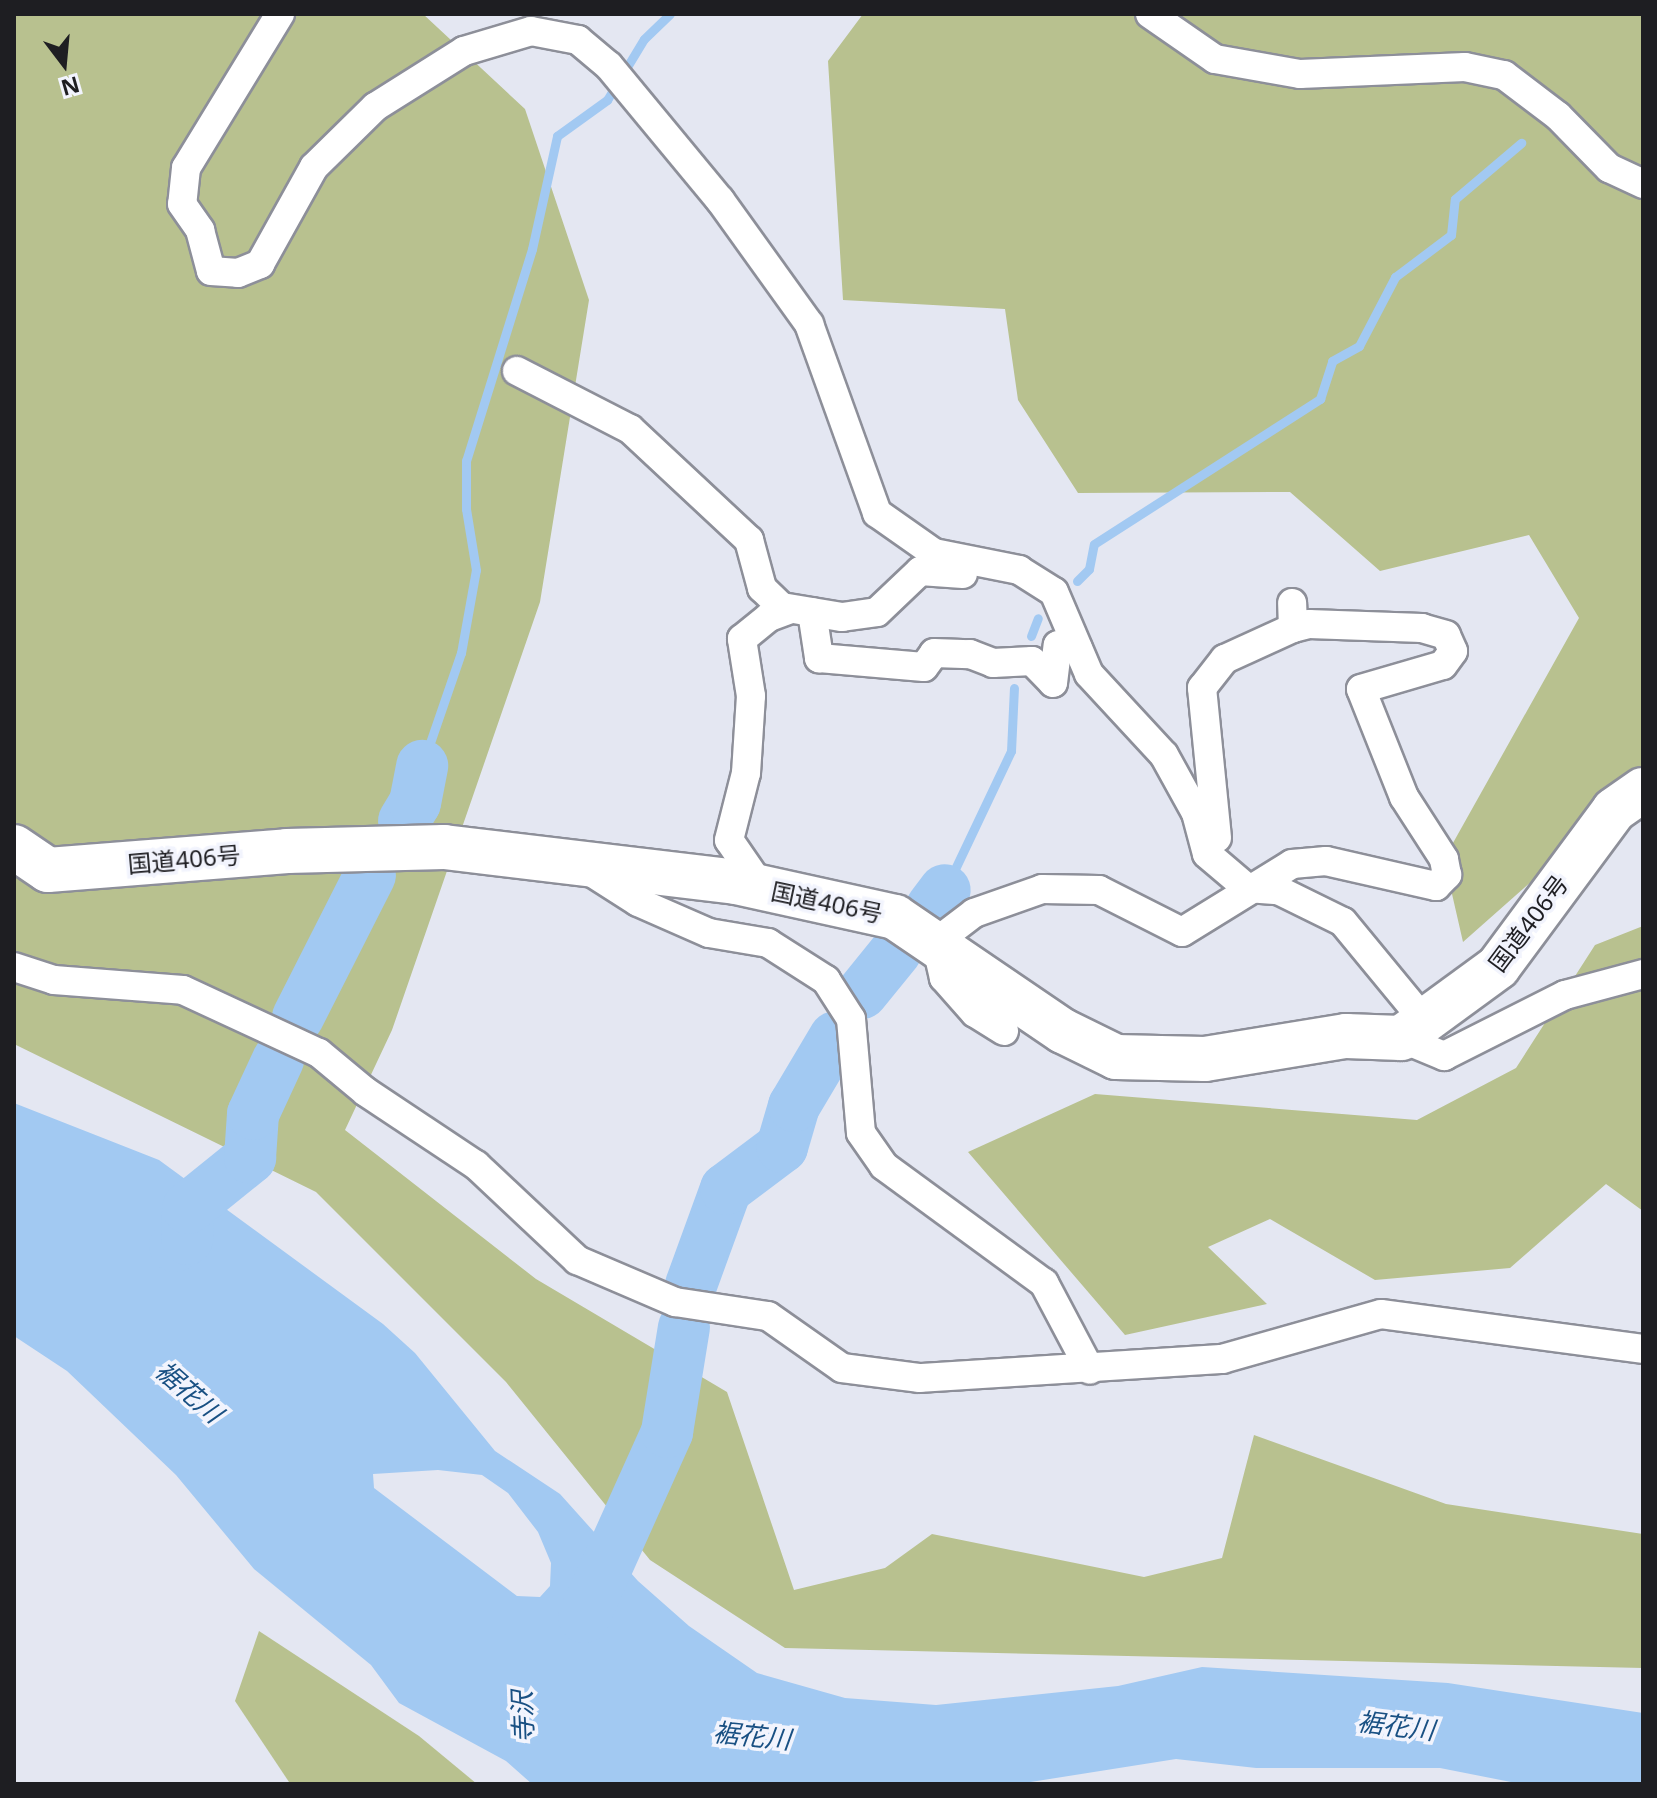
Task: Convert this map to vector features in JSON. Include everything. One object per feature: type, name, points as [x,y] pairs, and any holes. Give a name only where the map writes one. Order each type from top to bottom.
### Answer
[{"type":"highway","name":"国道406号","points":[[14,847],[48,870],[287,851],[444,847],[570,859],[762,888],[895,917],[1063,1031],[1116,1057],[1205,1059],[1412,1028],[1498,967],[1614,810],[1643,790]]},
{"type":"street","points":[[280,14],[186,168],[182,204],[200,230],[211,271],[238,273],[260,264],[314,167],[375,107],[451,59],[531,31],[578,40],[609,66],[720,200],[809,324],[877,513],[934,553],[1019,570],[1054,592],[1089,674],[1164,755],[1196,813],[1207,854],[1247,888],[1278,890],[1343,922],[1412,1028],[1444,1056],[1565,995],[1643,974]]},
{"type":"street","points":[[1150,14],[1215,59],[1286,72],[1465,67],[1504,75],[1558,116],[1609,168],[1643,184]]},
{"type":"street","points":[[517,371],[630,429],[749,540],[762,588],[782,607],[842,617],[877,612],[920,571],[967,574],[989,564]]},
{"type":"street","points":[[802,610],[819,658],[924,667],[934,653],[970,654],[993,663],[1032,661],[1053,683],[1058,645],[1078,648]]},
{"type":"street","points":[[762,888],[729,840],[746,773],[751,696],[742,639],[769,617],[802,610]]},
{"type":"street","points":[[1004,1031],[975,1013],[944,978],[936,942],[974,913],[1042,889],[1099,890],[1182,932],[1247,888],[1292,864],[1326,861],[1413,884],[1436,886],[1447,875],[1444,859],[1404,797],[1361,689],[1443,665],[1453,651],[1446,635],[1422,628],[1309,624],[1293,616],[1225,659],[1202,688],[1220,864]]},
{"type":"street","points":[[570,859],[638,902],[709,933],[768,943],[826,980],[851,1019],[861,1133],[884,1166],[1044,1283],[1090,1370]]},
{"type":"street","points":[[14,967],[54,980],[183,990],[284,1036],[319,1053],[366,1092],[476,1165],[577,1260],[675,1302],[768,1316],[842,1368],[920,1378],[1090,1370],[1222,1359],[1381,1314],[1643,1349]]},
{"type":"green space","points":[[14,14],[423,14],[525,109],[589,300],[540,602],[392,1030],[345,1130],[536,1279],[727,1392],[794,1590],[885,1568],[932,1534],[1144,1577],[1222,1558],[1254,1435],[1446,1504],[1643,1534],[1643,1668],[785,1648],[650,1560],[506,1382],[316,1192],[14,1044]]},
{"type":"green space","points":[[863,14],[1643,14],[1643,783],[1463,942],[1444,859],[1579,618],[1529,535],[1380,571],[1290,492],[1078,493],[1018,400],[1005,309],[843,300],[828,61]]},
{"type":"green space","points":[[1643,926],[1643,1211],[1606,1184],[1510,1268],[1375,1280],[1270,1219],[1208,1247],[1267,1304],[1125,1335],[968,1152],[1095,1094],[1417,1120],[1516,1068],[1595,945]]},
{"type":"green space","points":[[259,1631],[419,1736],[477,1784],[289,1782],[235,1701]]},
{"type":"water","points":[[14,1103],[159,1160],[383,1324],[415,1353],[495,1451],[560,1494],[638,1581],[689,1626],[757,1673],[845,1698],[936,1705],[1118,1686],[1202,1667],[1448,1683],[1643,1713],[1643,1784],[1521,1784],[1440,1768],[1256,1768],[1176,1759],[1018,1784],[532,1784],[506,1761],[399,1703],[371,1665],[254,1569],[176,1475],[67,1371],[14,1336]],"holes":[[[438,1470],[482,1475],[508,1493],[538,1532],[551,1563],[550,1586],[540,1597],[517,1596],[374,1488],[373,1474]]]},
{"type":"waterway","points":[[422,766],[461,653],[476,570],[466,509],[466,461],[532,249],[557,136],[607,100],[644,39],[670,14]]},
{"type":"waterway","points":[[1077,581],[1089,569],[1094,544],[1320,399],[1332,361],[1359,346],[1395,277],[1451,235],[1455,199],[1521,143]]},
{"type":"waterway","points":[[1031,636],[1038,618]]},
{"type":"waterway","points":[[945,890],[1011,751],[1014,688]]},
{"type":"waterway","points":[[404,821],[415,803],[422,766]]},
{"type":"waterway","points":[[298,1017],[370,875]]},
{"type":"waterway","points":[[932,907],[945,890]]},
{"type":"waterway","points":[[862,993],[896,951]]},
{"type":"waterway","points":[[691,1285],[726,1189],[782,1147],[794,1106],[835,1037]]},
{"type":"waterway","points":[[175,1246],[187,1239],[188,1208],[250,1158],[253,1114],[278,1060]]},
{"type":"waterway","points":[[584,1617],[667,1432],[684,1327]]},
{"type":"water label","name":"裾花川","points":[[189,1392]]},
{"type":"water label","name":"寺沢","points":[[523,1717]]},
{"type":"water label","name":"裾花川","points":[[1396,1726]]},
{"type":"water label","name":"裾花川","points":[[752,1736]]}]
